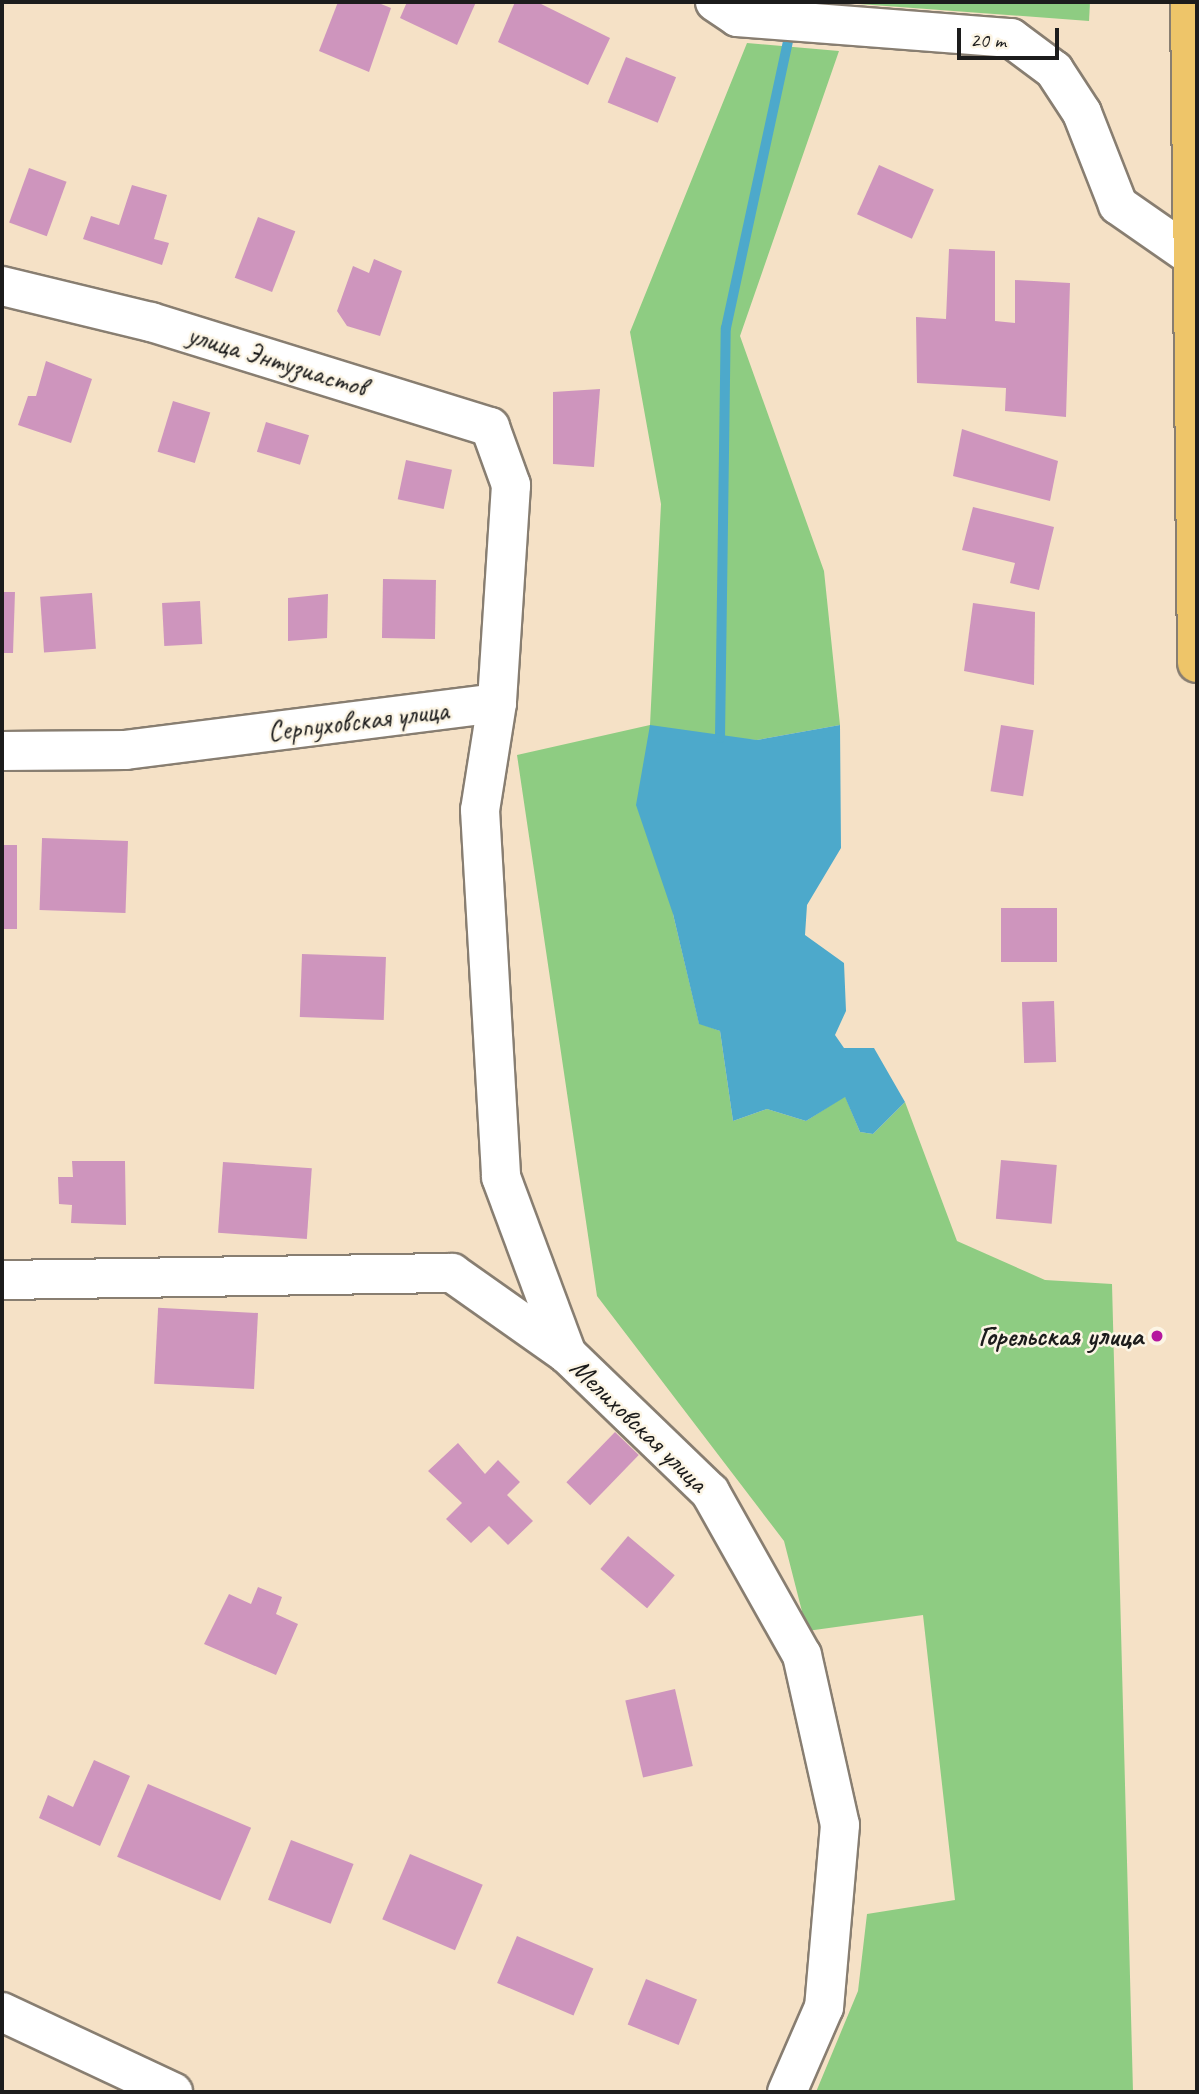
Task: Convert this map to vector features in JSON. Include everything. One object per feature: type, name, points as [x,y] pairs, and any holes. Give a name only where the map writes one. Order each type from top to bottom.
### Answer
[{"type":"main road","points":[[1190,2],[1195,260],[1197,663]]},
{"type":"street","points":[[715,2],[737,17],[1011,38],[1054,70],[1082,113],[1118,205],[1195,260]]},
{"type":"street","name":"улица Энтузиастов","points":[[2,286],[151,322],[490,426],[511,485],[497,703]]},
{"type":"street","points":[[497,703],[480,810],[500,1177],[567,1354]]},
{"type":"street","name":"Серпуховская улица","points":[[2,751],[126,750],[497,703]]},
{"type":"street","name":"Мелиховская улица","points":[[2,1280],[452,1273],[567,1354],[710,1492],[802,1654],[840,1825],[824,2007],[787,2092]]},
{"type":"street","points":[[2,2012],[173,2092]]},
{"type":"green space","points":[[832,2],[1090,2],[1089,21]]},
{"type":"green space","points":[[747,43],[839,51],[740,336],[824,571],[840,725],[757,740],[720,738],[673,914],[699,1023],[720,1031],[733,1121],[767,1109],[806,1121],[845,1096],[860,1132],[873,1134],[905,1102],[957,1241],[1045,1280],[1112,1284],[1133,2092],[816,2092],[858,1991],[867,1914],[955,1900],[923,1615],[807,1631],[784,1541],[597,1296],[517,755],[650,725],[661,504],[630,332]]},
{"type":"water","points":[[650,725],[757,740],[840,725],[841,848],[807,905],[805,935],[844,963],[846,1011],[835,1035],[844,1048],[874,1048],[905,1102],[873,1134],[860,1132],[845,1097],[806,1121],[767,1109],[733,1121],[720,1031],[699,1024],[673,914],[636,805]]},
{"type":"building","points":[[338,2],[376,2],[391,8],[369,72],[319,51]]},
{"type":"building","points":[[407,2],[476,2],[457,45],[400,18]]},
{"type":"building","points":[[515,2],[537,2],[610,38],[588,85],[498,42]]},
{"type":"building","points":[[626,57],[676,77],[658,123],[608,102]]},
{"type":"building","points":[[879,165],[934,189],[912,239],[857,214]]},
{"type":"building","points":[[29,168],[67,182],[47,236],[9,223]]},
{"type":"building","points":[[132,185],[167,195],[154,239],[169,243],[162,265],[83,239],[91,216],[119,225]]},
{"type":"building","points":[[258,217],[295,231],[272,292],[235,278]]},
{"type":"building","points":[[949,249],[995,251],[995,321],[1015,323],[1015,280],[1070,283],[1066,417],[1005,411],[1006,388],[917,383],[916,317],[946,319]]},
{"type":"building","points":[[374,259],[402,271],[380,336],[347,326],[337,311],[353,266],[369,273]]},
{"type":"building","points":[[46,361],[92,379],[71,443],[18,425],[28,396],[36,396]]},
{"type":"building","points":[[600,389],[594,467],[553,464],[553,392]]},
{"type":"building","points":[[173,401],[210,412],[195,463],[158,452]]},
{"type":"building","points":[[266,422],[309,435],[300,465],[257,452]]},
{"type":"building","points":[[962,429],[1058,461],[1050,501],[953,476]]},
{"type":"building","points":[[406,460],[452,470],[444,509],[398,499]]},
{"type":"building","points":[[973,507],[1054,527],[1039,590],[1010,583],[1015,563],[962,550]]},
{"type":"building","points":[[383,579],[436,580],[435,639],[382,638]]},
{"type":"building","points":[[2,592],[15,592],[13,653],[2,653]]},
{"type":"building","points":[[92,593],[96,649],[44,652],[40,597]]},
{"type":"building","points":[[328,594],[327,638],[288,641],[288,598]]},
{"type":"building","points":[[200,601],[202,644],[164,646],[162,603]]},
{"type":"building","points":[[973,603],[1035,612],[1034,685],[964,671]]},
{"type":"building","points":[[1001,725],[1034,730],[1023,796],[991,791]]},
{"type":"building","points":[[42,838],[128,841],[125,913],[40,910]]},
{"type":"building","points":[[2,845],[17,845],[17,929],[2,929]]},
{"type":"building","points":[[1001,908],[1057,908],[1057,962],[1001,962]]},
{"type":"building","points":[[302,954],[386,957],[384,1020],[300,1017]]},
{"type":"building","points":[[1054,1001],[1056,1062],[1024,1063],[1022,1002]]},
{"type":"building","points":[[1001,1160],[1057,1165],[1052,1224],[996,1219]]},
{"type":"building","points":[[72,1161],[125,1161],[126,1225],[71,1223],[72,1205],[59,1204],[58,1177],[73,1177]]},
{"type":"building","points":[[223,1162],[312,1168],[307,1239],[218,1233]]},
{"type":"building","points":[[158,1308],[258,1313],[254,1389],[154,1384]]},
{"type":"building","points":[[615,1432],[639,1455],[590,1505],[566,1482]]},
{"type":"building","points":[[458,1443],[485,1474],[498,1460],[520,1482],[507,1495],[533,1521],[508,1545],[489,1526],[471,1543],[446,1519],[462,1503],[428,1471]]},
{"type":"building","points":[[628,1536],[675,1575],[647,1608],[600,1569]]},
{"type":"building","points":[[258,1587],[282,1597],[276,1614],[298,1624],[276,1675],[204,1644],[229,1594],[251,1604]]},
{"type":"building","points":[[675,1689],[693,1766],[643,1777],[625,1700]]},
{"type":"building","points":[[94,1760],[130,1776],[100,1846],[39,1818],[48,1795],[73,1807]]},
{"type":"building","points":[[148,1784],[251,1828],[220,1900],[117,1857]]},
{"type":"building","points":[[291,1840],[354,1864],[331,1924],[268,1900]]},
{"type":"building","points":[[410,1854],[483,1885],[455,1950],[382,1919]]},
{"type":"building","points":[[517,1936],[593,1968],[573,2015],[497,1983]]},
{"type":"building","points":[[646,1979],[697,2000],[679,2045],[628,2024]]},
{"type":"waterway","points":[[720,738],[726,328],[791,27]]},
{"type":"place","name":"Горельская улица","points":[[1157,1336]]}]
